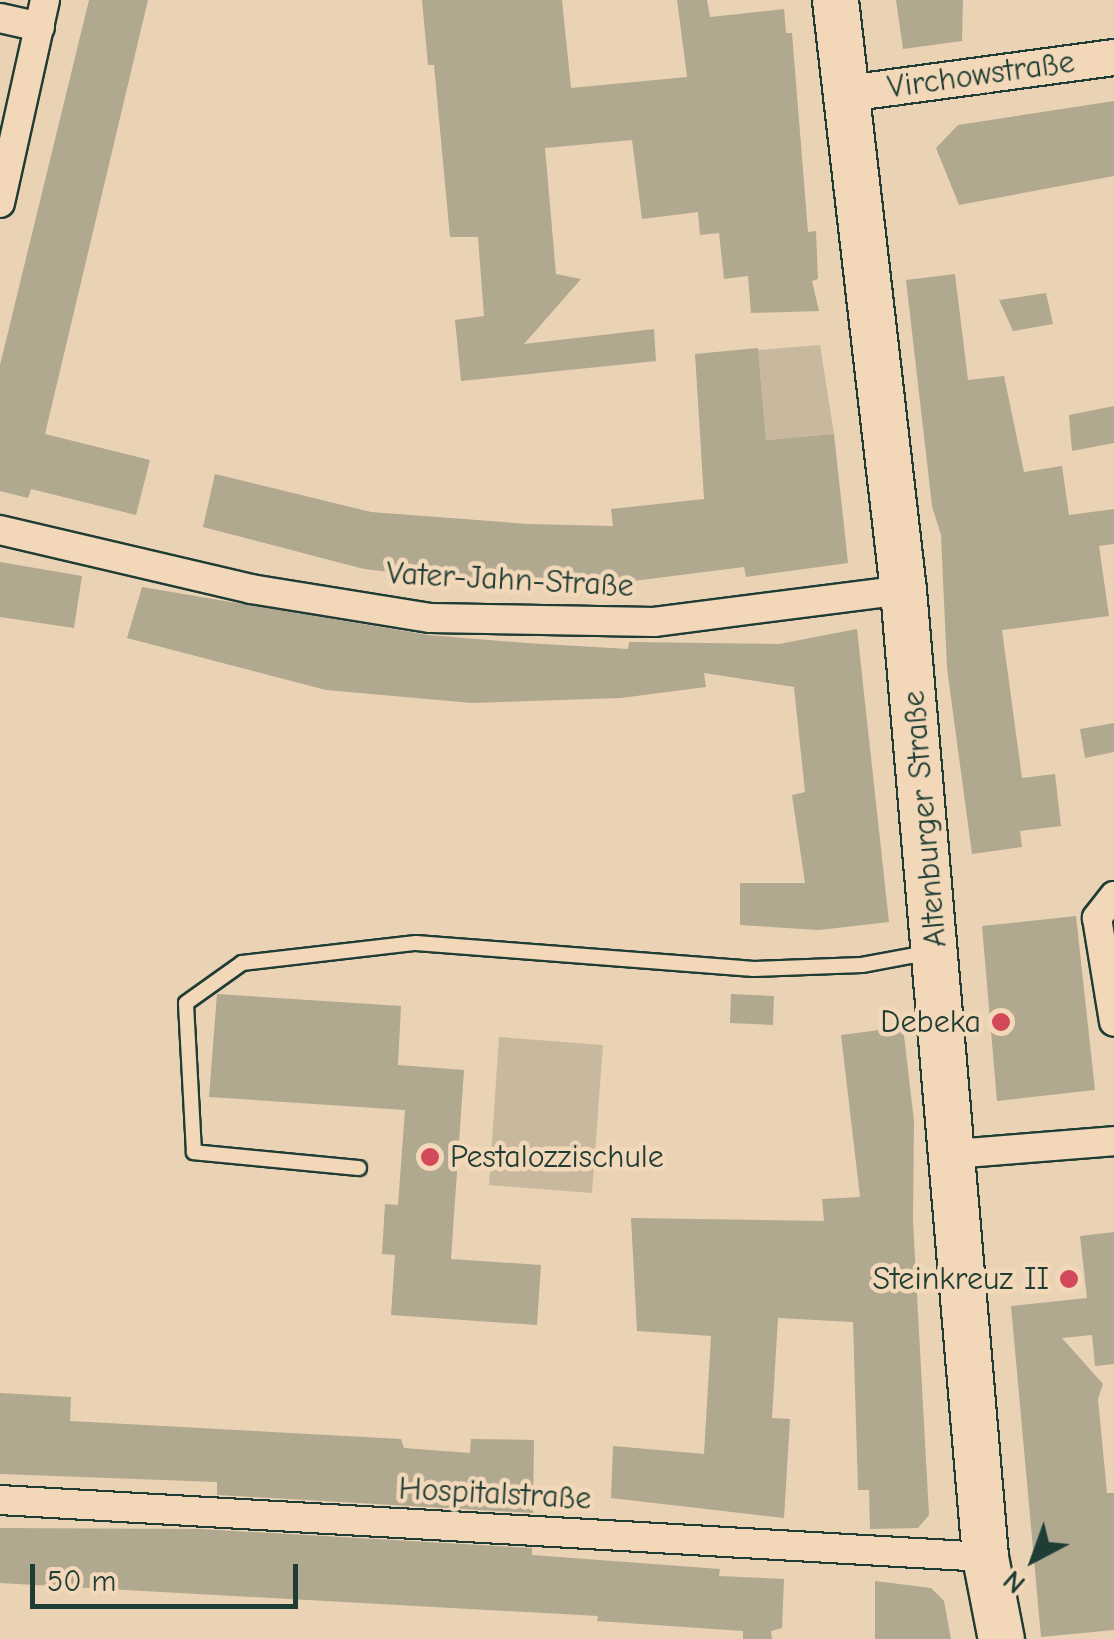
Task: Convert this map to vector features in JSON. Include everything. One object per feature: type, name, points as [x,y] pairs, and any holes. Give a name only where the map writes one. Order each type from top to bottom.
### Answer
[{"type":"main road","name":"Altenburger Straße","points":[[835,0],[903,590],[937,951],[986,1558],[1001,1639]]},
{"type":"street","points":[[0,18],[42,13],[0,203]]},
{"type":"street","name":"Virchowstraße","points":[[847,93],[1114,57]]},
{"type":"street","name":"Vater-Jahn-Straße","points":[[0,530],[251,589],[431,618],[654,622],[903,590]]},
{"type":"street","points":[[1114,896],[1097,918],[1114,1022]]},
{"type":"street","points":[[954,1154],[1114,1141]]},
{"type":"street","name":"Hospitalstraße","points":[[0,1500],[986,1558]]},
{"type":"lane","points":[[359,1168],[194,1152],[186,1003],[242,964],[416,942],[754,969],[862,965],[937,951]]},
{"type":"shaded area","points":[[820,345],[834,434],[766,440],[758,350]]},
{"type":"shaded area","points":[[499,1037],[603,1045],[592,1193],[489,1185]]},
{"type":"building","points":[[89,0],[148,0],[45,434],[150,460],[136,515],[31,489],[28,498],[0,491],[0,365]]},
{"type":"building","points":[[422,0],[562,0],[571,88],[687,77],[677,0],[707,0],[710,17],[784,9],[786,33],[792,33],[808,232],[816,231],[818,279],[812,281],[819,311],[751,313],[748,276],[724,279],[719,233],[700,235],[698,212],[642,219],[632,140],[545,148],[556,274],[581,279],[524,344],[654,329],[656,361],[461,381],[455,320],[484,316],[478,237],[450,237],[434,65],[428,65]]},
{"type":"building","points":[[896,0],[963,0],[962,41],[903,49]]},
{"type":"building","points":[[1114,101],[1114,176],[959,205],[936,148],[958,125]]},
{"type":"building","points":[[955,274],[968,380],[1004,376],[1024,472],[1062,466],[1069,515],[1114,509],[1114,544],[1099,546],[1109,616],[1002,630],[1022,778],[1055,774],[1061,826],[1020,831],[1022,847],[972,854],[947,668],[941,535],[932,506],[906,280]]},
{"type":"building","points":[[1046,293],[1053,324],[1013,331],[999,300]]},
{"type":"building","points":[[758,348],[766,440],[834,434],[848,563],[746,577],[744,567],[570,589],[527,588],[364,569],[203,527],[215,474],[371,512],[528,524],[613,526],[611,509],[704,499],[695,354]]},
{"type":"building","points":[[1114,406],[1114,443],[1072,451],[1069,415]]},
{"type":"building","points":[[0,562],[82,576],[74,628],[0,617]]},
{"type":"building","points":[[142,587],[428,635],[628,649],[629,642],[779,644],[857,629],[889,922],[819,930],[740,925],[740,883],[805,883],[792,795],[805,792],[794,687],[704,673],[706,687],[621,698],[472,703],[326,690],[127,638]]},
{"type":"building","points":[[1114,723],[1114,752],[1085,758],[1080,729]]},
{"type":"building","points":[[1076,916],[1095,1090],[997,1101],[982,926]]},
{"type":"building","name":"Pestalozzischule","points":[[217,994],[401,1006],[398,1065],[464,1070],[451,1259],[541,1265],[537,1325],[391,1315],[395,1255],[382,1254],[385,1204],[398,1205],[405,1110],[209,1097]]},
{"type":"building","points":[[731,994],[774,996],[773,1025],[730,1023]]},
{"type":"building","points":[[903,1027],[914,1121],[913,1221],[929,1515],[918,1528],[870,1529],[869,1490],[858,1490],[853,1322],[778,1318],[772,1418],[790,1419],[784,1518],[611,1498],[613,1446],[704,1454],[711,1336],[637,1331],[631,1218],[824,1221],[822,1199],[860,1197],[841,1035]]},
{"type":"building","points":[[1114,1232],[1114,1364],[1095,1366],[1092,1335],[1062,1338],[1103,1384],[1098,1399],[1107,1493],[1114,1493],[1114,1630],[1041,1637],[1011,1306],[1087,1298],[1080,1236]]},
{"type":"building","points":[[0,1393],[71,1397],[70,1421],[401,1439],[404,1448],[470,1453],[471,1439],[534,1440],[533,1513],[217,1495],[217,1482],[0,1474]]},
{"type":"building","points":[[0,1528],[200,1529],[532,1548],[532,1555],[720,1569],[719,1576],[784,1579],[782,1628],[771,1631],[772,1639],[743,1639],[743,1631],[597,1621],[598,1616],[0,1583]]},
{"type":"building","points":[[875,1581],[931,1588],[944,1601],[951,1639],[875,1639]]},
{"type":"place","name":"Debeka","points":[[1001,1022]]},
{"type":"place","name":"Pestalozzischule","points":[[430,1157]]},
{"type":"place","name":"Steinkreuz II","points":[[1069,1279]]}]
